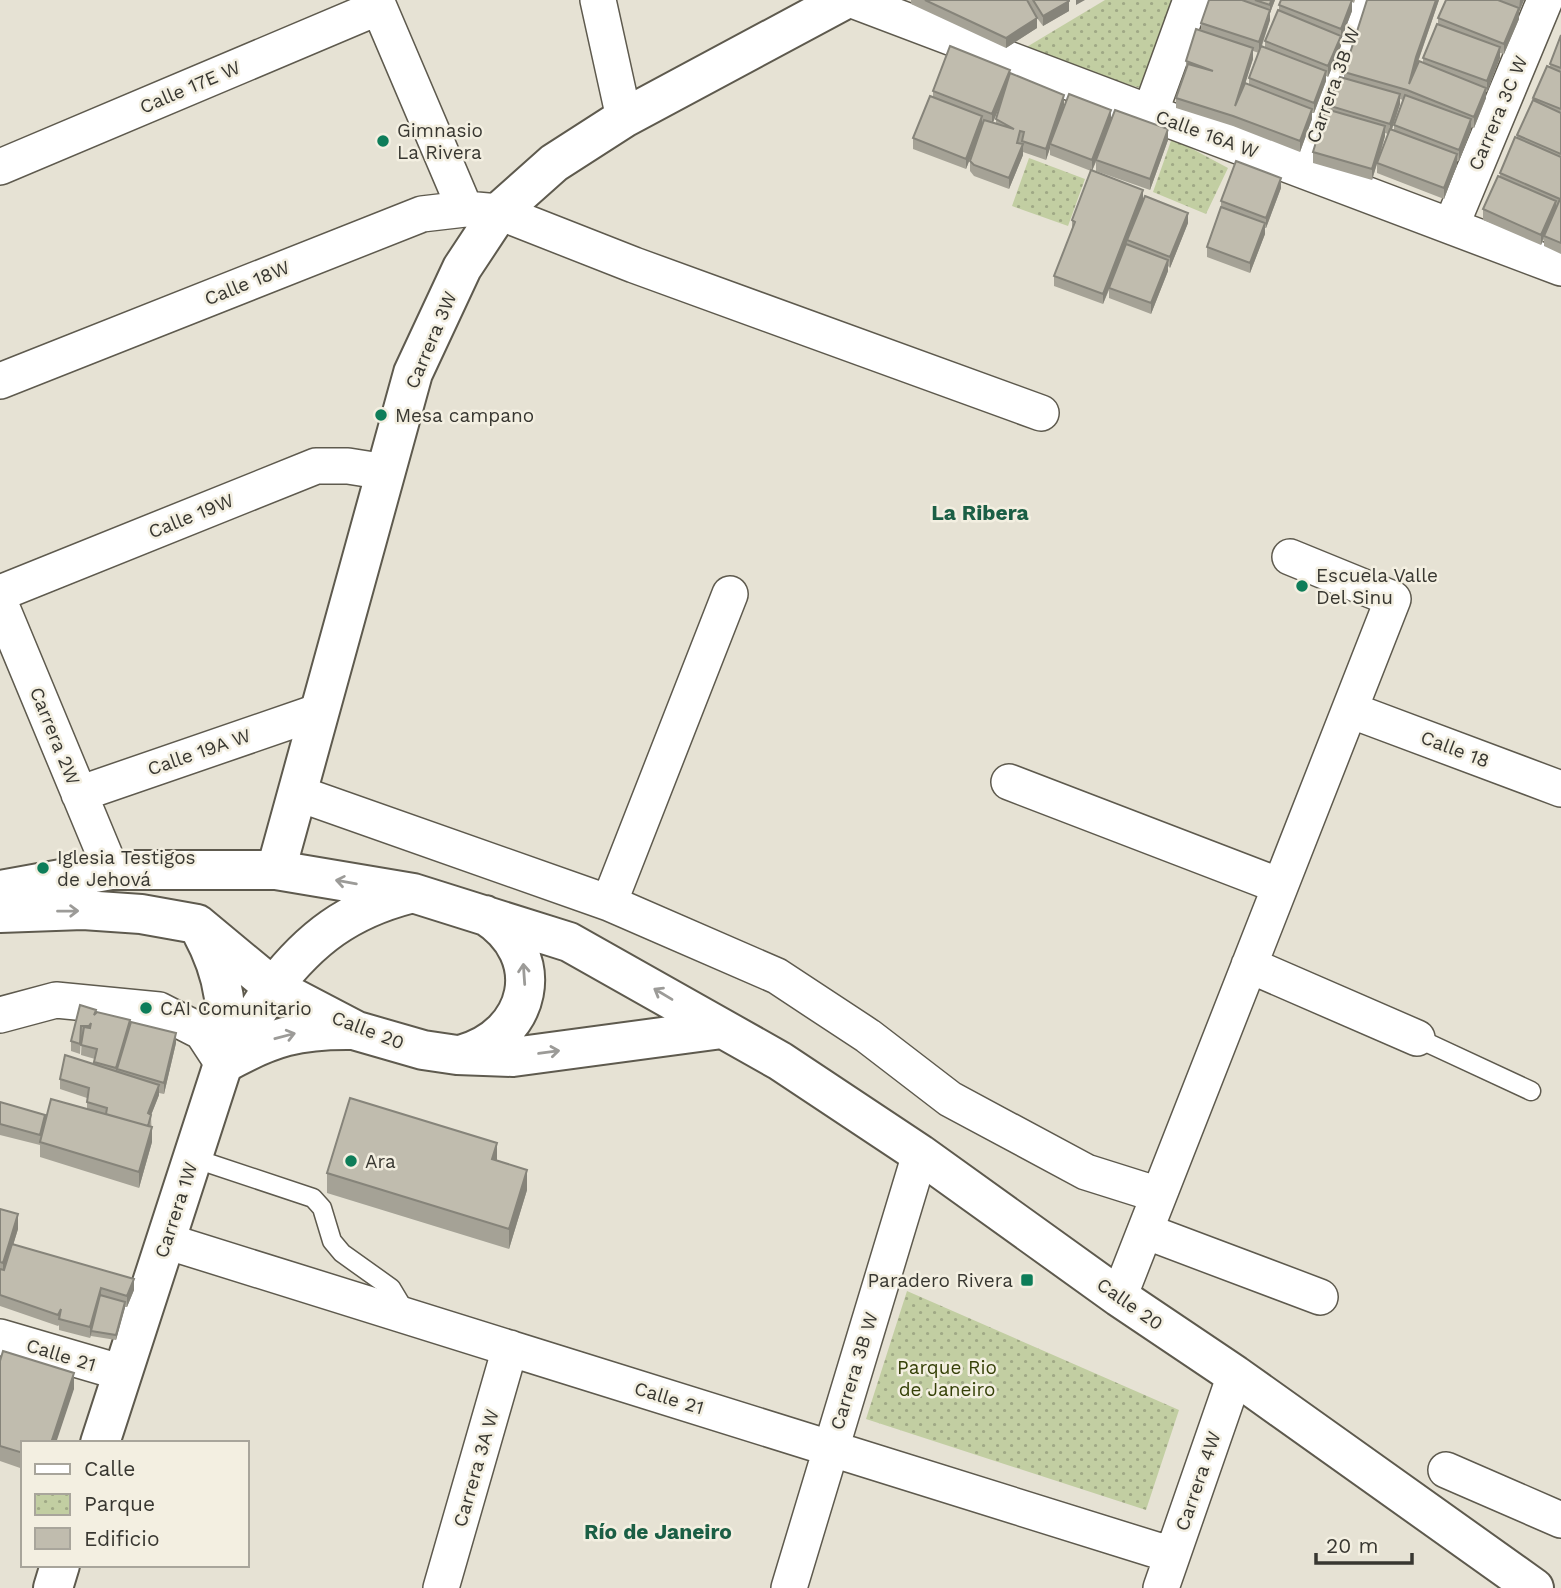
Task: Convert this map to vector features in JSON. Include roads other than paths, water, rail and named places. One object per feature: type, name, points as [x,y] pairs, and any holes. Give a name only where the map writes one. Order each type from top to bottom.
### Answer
[{"type":"main road","name":"Carrera 3W","points":[[276,870],[413,373],[462,268],[482,210],[624,118],[844,0]]},
{"type":"main road","name":"Calle 20","points":[[0,890],[111,870],[276,870],[413,893],[569,942],[798,1072],[920,1154],[1119,1297],[1235,1375],[1523,1584]]},
{"type":"main road","name":"Carrera 1W","points":[[101,1441],[223,1064],[273,987],[294,960],[320,936],[348,916],[380,901],[413,893]]},
{"type":"main road","name":"Calle 20","points":[[0,913],[83,910],[141,914],[197,924],[273,987],[357,1031],[423,1050],[457,1055],[513,1057],[722,1029]]},
{"type":"main road","points":[[457,1055],[478,1050],[496,1040],[511,1023],[523,994],[523,962],[515,942],[502,925],[484,914]]},
{"type":"main road","points":[[197,924],[215,956],[225,991],[227,1028],[223,1064]]},
{"type":"main road","points":[[223,1064],[254,1046],[287,1034],[322,1029],[357,1031]]},
{"type":"main road","points":[[53,1588],[59,1567]]},
{"type":"street","points":[[598,0],[624,118]]},
{"type":"street","name":"Calle 16A W","points":[[852,0],[1561,268]]},
{"type":"street","points":[[1150,113],[1191,0]]},
{"type":"street","name":"Carrera 3B W","points":[[1303,170],[1364,0]]},
{"type":"street","name":"Carrera 3C W","points":[[1451,226],[1545,0]]},
{"type":"street","points":[[378,3],[482,210],[1041,413]]},
{"type":"street","name":"Calle 17E W","points":[[0,167],[378,3]]},
{"type":"street","name":"Calle 18W","points":[[0,381],[422,214],[482,210]]},
{"type":"street","name":"Calle 19W","points":[[0,593],[316,466],[348,466],[386,472]]},
{"type":"street","points":[[1119,1297],[1393,598],[1290,557]]},
{"type":"street","points":[[609,903],[730,594]]},
{"type":"street","name":"Carrera 2W","points":[[0,603],[111,870]]},
{"type":"street","name":"Calle 18","points":[[1350,710],[1561,789]]},
{"type":"street","name":"Calle 19A W","points":[[79,794],[320,711]]},
{"type":"street","points":[[1009,782],[1280,887]]},
{"type":"street","points":[[297,793],[609,903],[777,976],[868,1036],[950,1099],[1086,1172],[1159,1195]]},
{"type":"street","points":[[1249,965],[1417,1038]]},
{"type":"street","points":[[0,1015],[56,1000],[159,1010],[202,1032],[223,1064]]},
{"type":"street","name":"Carrera 3B W","points":[[789,1588],[920,1154]]},
{"type":"street","points":[[1145,1231],[1320,1297]]},
{"type":"street","name":"Calle 21","points":[[166,1241],[1172,1555]]},
{"type":"street","name":"Calle 21","points":[[0,1337],[123,1373]]},
{"type":"street","name":"Carrera 3A W","points":[[441,1588],[510,1348]]},
{"type":"street","name":"Carrera 4W","points":[[1161,1588],[1235,1375]]},
{"type":"street","points":[[1446,1470],[1561,1520]]},
{"type":"lane","points":[[1417,1038],[1531,1091]]},
{"type":"lane","points":[[193,1158],[313,1198],[322,1208],[332,1241],[342,1254],[391,1288],[409,1317]]},
{"type":"place","name":"Gimnasio La Rivera","points":[[383,141]]},
{"type":"place","name":"Mesa campano","points":[[381,415]]},
{"type":"place","name":"Escuela Valle Del Sinu","points":[[1302,586]]},
{"type":"place","name":"Iglesia Testigos de Jehová","points":[[43,868]]},
{"type":"place","name":"CAI Comunitario","points":[[146,1008]]},
{"type":"place","name":"Ara","points":[[351,1161]]},
{"type":"place","name":"Paradero Rivera","points":[[1027,1280]]},
{"type":"district","name":"La Ribera","points":[[980,512]]},
{"type":"district","name":"Río de Janeiro","points":[[658,1531]]},
{"type":"park label","name":"Parque Rio de Janeiro","points":[[947,1378]]}]
